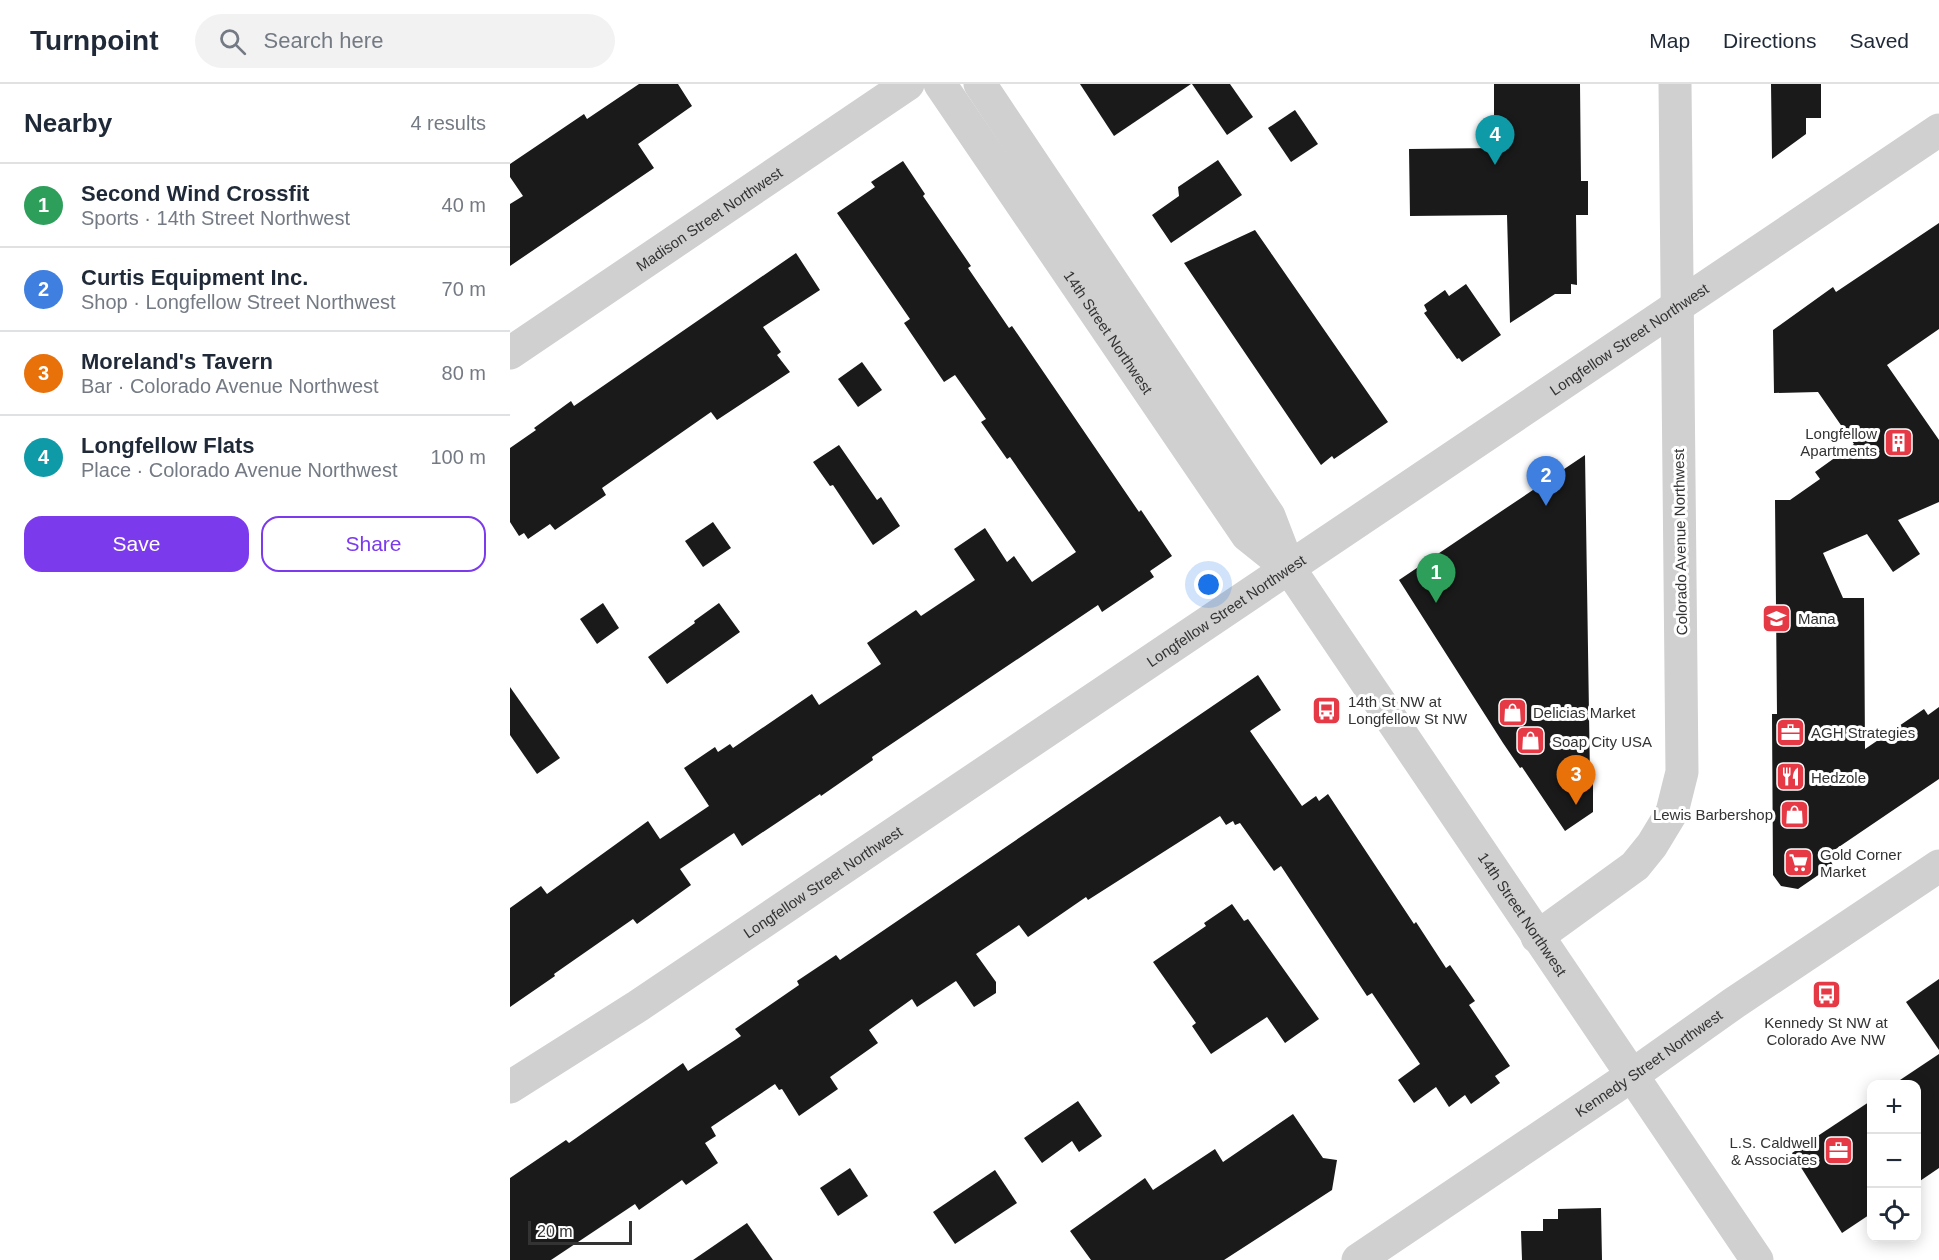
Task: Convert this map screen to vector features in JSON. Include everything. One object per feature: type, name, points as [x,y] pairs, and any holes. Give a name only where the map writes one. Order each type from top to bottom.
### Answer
[{"type":"street","name":"Madison Street Northwest","points":[[510,353],[908,84]]},
{"type":"street","name":"14th Street Northwest","points":[[940,84],[1247,535],[1289,568]]},
{"type":"street","name":"14th Street Northwest","points":[[980,84],[1269,516],[1289,568],[1756,1260]]},
{"type":"street","name":"Colorado Avenue Northwest","points":[[1537,937],[1635,866],[1652,845],[1672,812],[1682,772],[1675,84]]},
{"type":"street","name":"Longfellow Street Northwest","points":[[510,1087],[638,1006],[1939,130]]},
{"type":"street","name":"Kennedy Street Northwest","points":[[1358,1260],[1939,866]]},
{"type":"building","points":[[639,84],[678,84],[692,106],[638,144],[654,168],[510,266],[510,204],[523,196],[510,177],[510,164],[584,114],[587,119]]},
{"type":"building","points":[[1080,84],[1191,84],[1114,136]]},
{"type":"building","points":[[1192,84],[1230,84],[1253,117],[1227,135]]},
{"type":"building","points":[[1494,84],[1580,84],[1581,181],[1588,181],[1588,215],[1576,215],[1577,285],[1571,284],[1571,294],[1555,294],[1510,323],[1507,215],[1410,216],[1409,149],[1494,148]]},
{"type":"building","points":[[1771,84],[1821,84],[1821,118],[1806,118],[1806,134],[1772,159]]},
{"type":"building","points":[[1295,110],[1318,144],[1291,162],[1268,128]]},
{"type":"building","points":[[1218,160],[1242,195],[1171,243],[1152,215],[1179,196],[1178,187]]},
{"type":"building","points":[[903,161],[925,194],[923,196],[971,266],[968,268],[1009,328],[1012,326],[1139,512],[1141,510],[1172,556],[1150,571],[1154,577],[1102,612],[1098,605],[872,757],[873,760],[821,796],[820,794],[742,846],[734,833],[680,869],[691,885],[637,924],[633,919],[510,1007],[510,908],[541,886],[547,894],[648,821],[660,839],[709,806],[684,768],[715,747],[718,752],[730,744],[733,748],[812,694],[819,705],[881,664],[867,643],[916,610],[921,616],[975,580],[954,549],[985,528],[1007,562],[1014,556],[1032,582],[1076,552],[1010,457],[1007,459],[981,422],[986,419],[955,375],[944,382],[904,323],[910,319],[837,213],[875,187],[871,182]]},
{"type":"building","points":[[1939,223],[1939,329],[1887,365],[1939,440],[1939,502],[1898,520],[1920,554],[1893,572],[1867,534],[1823,553],[1843,598],[1864,598],[1865,749],[1924,709],[1928,715],[1939,707],[1939,779],[1827,855],[1833,865],[1798,889],[1781,886],[1773,875],[1772,714],[1777,714],[1775,500],[1790,500],[1820,479],[1815,472],[1854,444],[1818,392],[1774,393],[1773,330],[1833,287],[1836,292]]},
{"type":"building","points":[[1255,230],[1388,422],[1334,459],[1332,456],[1321,465],[1184,263]]},
{"type":"building","points":[[796,253],[820,290],[763,327],[781,352],[777,355],[790,372],[717,420],[711,412],[602,488],[606,495],[555,530],[550,524],[528,539],[524,533],[519,536],[510,522],[510,448],[571,401],[574,406]]},
{"type":"building","points":[[1466,284],[1501,335],[1462,362],[1459,358],[1457,359],[1424,313],[1427,311],[1424,305],[1445,290],[1449,296]]},
{"type":"building","points":[[862,362],[882,390],[858,407],[838,379]]},
{"type":"building","points":[[839,445],[877,500],[881,497],[900,526],[873,545],[833,485],[830,486],[813,462]]},
{"type":"building","points":[[1585,455],[1590,778],[1593,778],[1593,812],[1565,831],[1503,743],[1399,580]]},
{"type":"building","points":[[713,522],[731,548],[703,567],[685,541]]},
{"type":"building","points":[[603,603],[619,628],[597,644],[580,619]]},
{"type":"building","points":[[719,603],[740,632],[667,684],[648,657]]},
{"type":"building","points":[[1258,675],[1281,710],[1250,731],[1302,806],[1316,796],[1319,801],[1328,794],[1414,924],[1416,922],[1446,968],[1450,965],[1475,1001],[1469,1005],[1510,1066],[1495,1076],[1500,1083],[1471,1104],[1465,1095],[1449,1107],[1436,1087],[1414,1103],[1398,1080],[1420,1064],[1372,993],[1367,996],[1281,866],[1274,871],[1240,823],[1235,825],[1233,821],[1226,825],[1220,816],[1088,900],[1086,897],[1028,937],[1019,925],[976,954],[996,982],[996,993],[974,1007],[956,981],[917,1007],[912,999],[869,1030],[878,1043],[830,1077],[838,1089],[799,1116],[782,1089],[779,1090],[775,1084],[711,1127],[716,1136],[705,1143],[718,1163],[686,1185],[682,1180],[639,1210],[635,1204],[551,1260],[510,1260],[510,1178],[566,1140],[569,1143],[683,1063],[688,1071],[741,1036],[735,1029],[799,985],[797,981],[836,955],[840,960]]},
{"type":"building","points":[[510,687],[560,758],[537,774],[510,735]]},
{"type":"building","points":[[1232,904],[1244,921],[1248,919],[1319,1019],[1285,1043],[1267,1017],[1211,1054],[1192,1026],[1196,1023],[1153,962],[1206,926],[1204,923]]},
{"type":"building","points":[[1939,979],[1939,1050],[1906,1002]]},
{"type":"building","points":[[1939,1054],[1939,1168],[1921,1180],[1921,1080],[1900,1080]]},
{"type":"building","points":[[1078,1101],[1102,1136],[1079,1152],[1072,1141],[1042,1163],[1024,1138]]},
{"type":"building","points":[[1867,1103],[1867,1216],[1842,1233],[1792,1153]]},
{"type":"building","points":[[1293,1114],[1323,1158],[1337,1160],[1332,1190],[1224,1260],[1091,1260],[1070,1231],[1145,1178],[1153,1190],[1215,1149],[1223,1162]]},
{"type":"building","points":[[850,1168],[868,1196],[838,1216],[820,1188]]},
{"type":"building","points":[[995,1170],[1017,1203],[955,1244],[933,1212]]},
{"type":"building","points":[[1601,1208],[1602,1260],[1522,1260],[1521,1231],[1543,1231],[1543,1219],[1558,1219],[1558,1209]]},
{"type":"building","points":[[747,1223],[773,1260],[693,1260]]},
{"type":"place","name":"Longfellow Flats","points":[[1495,165]]},
{"type":"place","name":"Longfellow Apartments","points":[[1898,442]]},
{"type":"place","name":"Curtis Equipment Inc.","points":[[1546,506]]},
{"type":"place","name":"Second Wind Crossfit","points":[[1436,603]]},
{"type":"place","name":"Mana","points":[[1777,618]]},
{"type":"place","name":"14th St NW at Longfellow St NW","points":[[1327,710]]},
{"type":"place","name":"Delicias Market","points":[[1512,712]]},
{"type":"place","name":"AGH Strategies","points":[[1790,732]]},
{"type":"place","name":"Soap City USA","points":[[1531,741]]},
{"type":"place","name":"Hedzole","points":[[1790,777]]},
{"type":"place","name":"Moreland's Tavern","points":[[1576,805]]},
{"type":"place","name":"Lewis Barbershop","points":[[1794,814]]},
{"type":"place","name":"Gold Corner Market","points":[[1799,863]]},
{"type":"place","name":"Kennedy St NW at Colorado Ave NW","points":[[1826,995]]},
{"type":"place","name":"L.S. Caldwell & Associates","points":[[1838,1151]]}]
